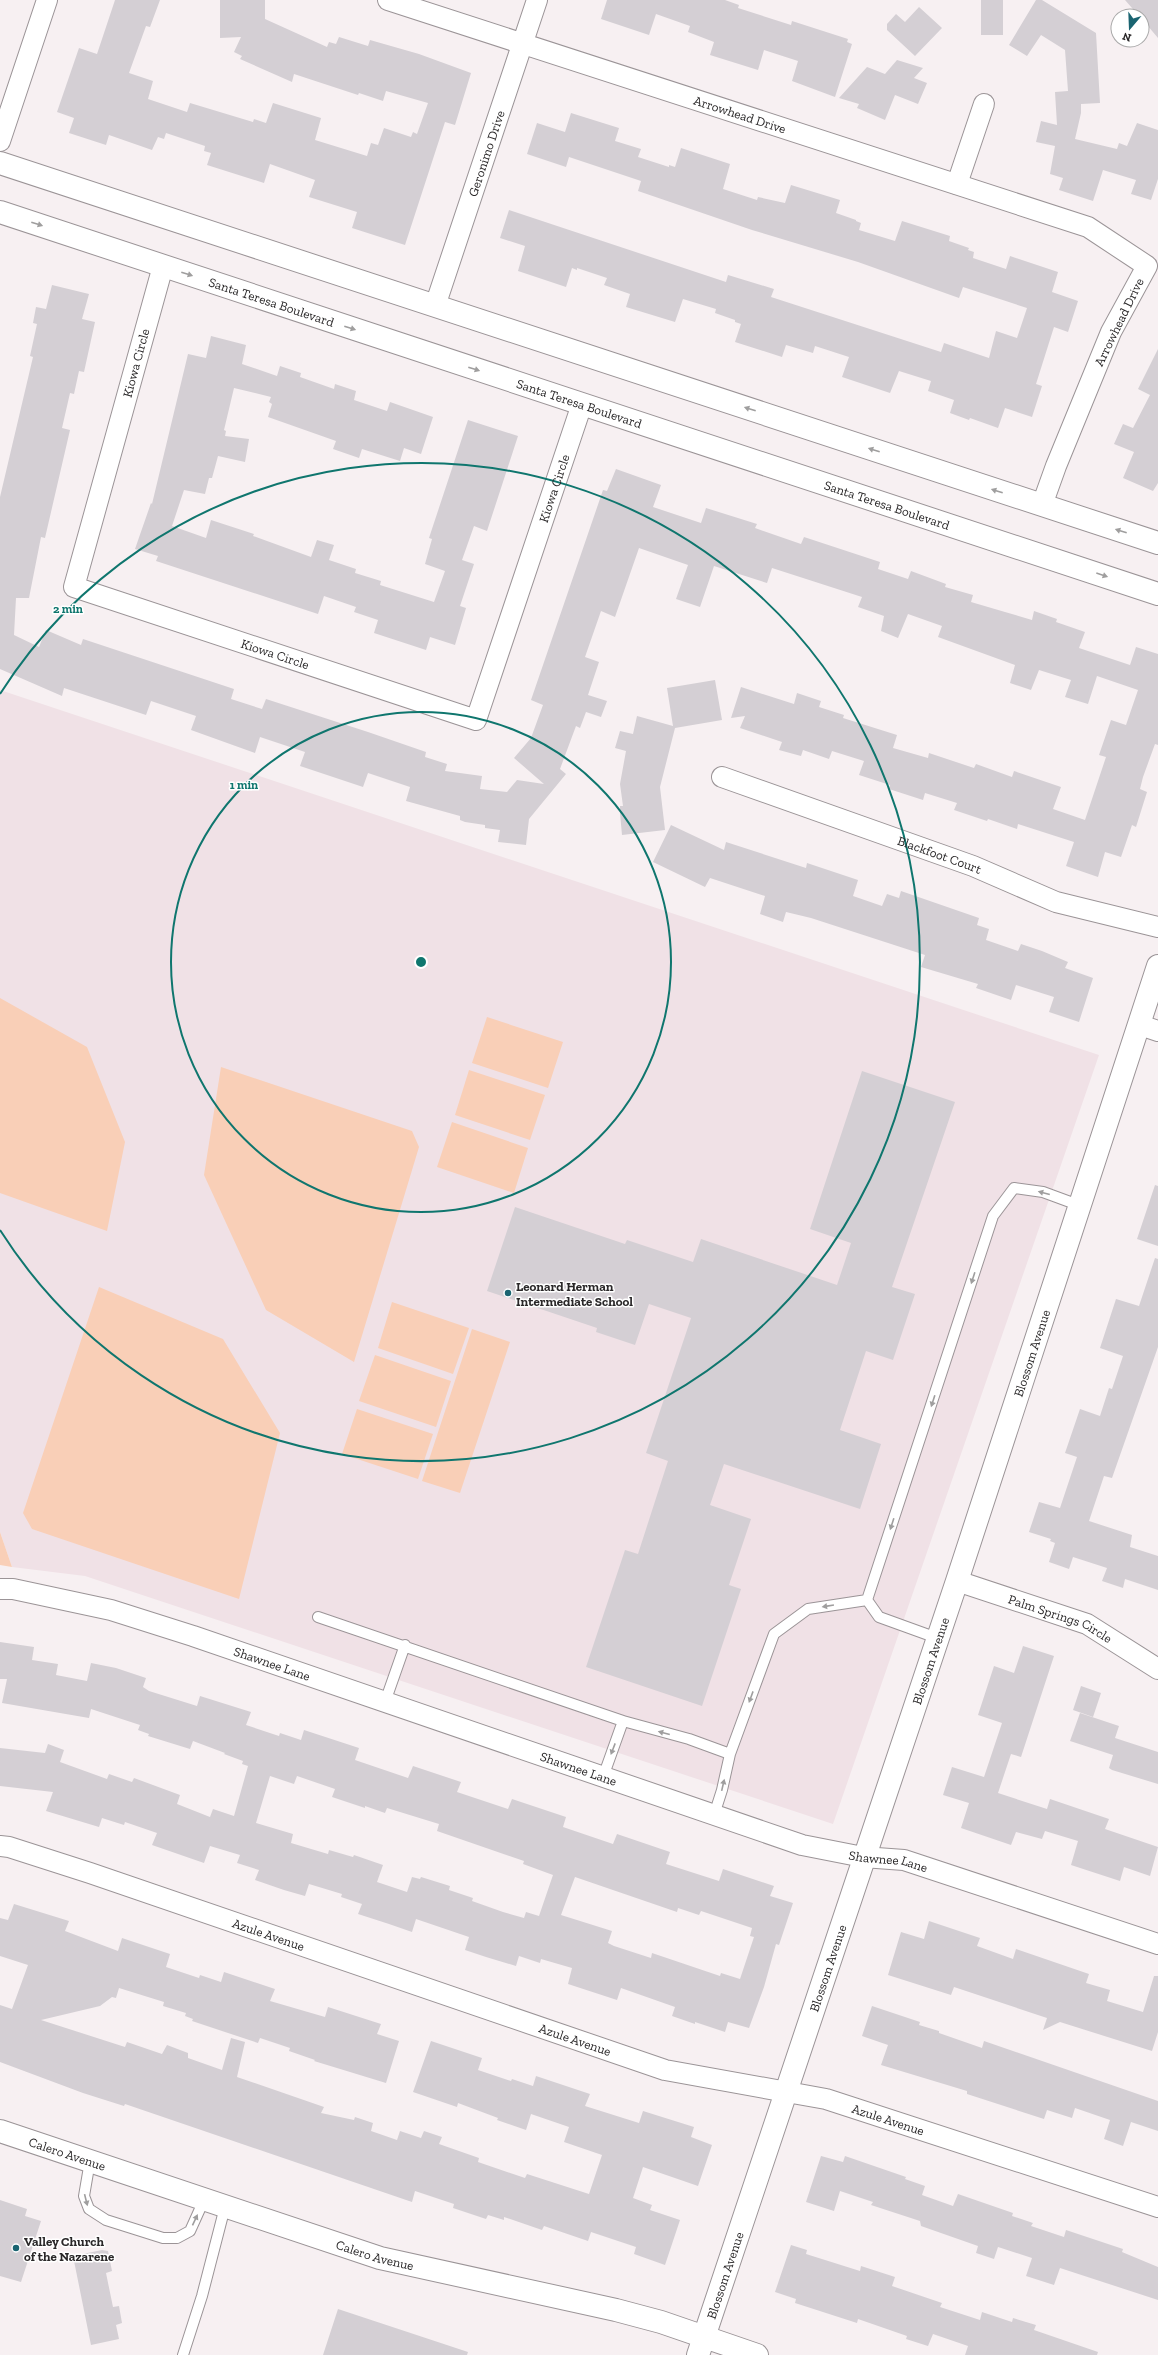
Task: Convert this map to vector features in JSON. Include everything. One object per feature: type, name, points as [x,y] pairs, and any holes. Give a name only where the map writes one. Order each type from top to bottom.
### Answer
[{"type":"main road","points":[[0,163],[1158,543]]},
{"type":"main road","name":"Santa Teresa Boulevard","points":[[0,212],[1158,594]]},
{"type":"main road","name":"Blossom Avenue","points":[[701,2346],[863,1857],[957,1581],[1080,1206],[1149,1028],[1158,966]]},
{"type":"main road","name":"Calero Avenue","points":[[0,2131],[380,2258],[616,2310],[660,2322],[701,2346],[757,2355]]},
{"type":"street","points":[[0,141],[47,0]]},
{"type":"street","name":"Arrowhead Drive","points":[[388,0],[1088,227],[1147,266],[1111,332],[1056,466],[1042,505]]},
{"type":"street","name":"Geronimo Drive","points":[[435,306],[537,0]]},
{"type":"street","points":[[957,184],[984,104]]},
{"type":"street","name":"Kiowa Circle","points":[[163,266],[74,587],[476,720],[582,404]]},
{"type":"street","name":"Blackfoot Court","points":[[722,777],[973,866],[1056,902],[1158,927]]},
{"type":"street","name":"Palm Springs Circle","points":[[957,1581],[1087,1624],[1158,1669]]},
{"type":"street","name":"Shawnee Lane","points":[[0,1589],[13,1589],[111,1610],[802,1845],[863,1857],[904,1860],[1158,1944]]},
{"type":"street","name":"Azule Avenue","points":[[0,1846],[10,1847],[90,1873],[665,2070],[785,2093],[826,2099],[1158,2207]]},
{"type":"lane","points":[[867,1600],[993,1216],[1014,1188],[1043,1192],[1080,1206]]},
{"type":"lane","points":[[867,1600],[879,1617],[937,1638]]},
{"type":"lane","points":[[714,1815],[722,1790],[730,1754],[774,1634],[808,1609],[867,1600]]},
{"type":"lane","points":[[318,1617],[405,1645],[623,1721],[689,1740],[730,1754]]},
{"type":"lane","points":[[384,1702],[405,1645]]},
{"type":"lane","points":[[603,1777],[623,1721]]},
{"type":"lane","points":[[90,2161],[84,2196],[89,2209],[106,2220],[163,2238],[177,2238],[190,2231],[204,2200]]},
{"type":"lane","points":[[183,2355],[202,2296],[225,2207]]},
{"type":"shaded area","name":"Leonard Herman Intermediate School","points":[[0,690],[1099,1055],[833,1824],[85,1576],[12,1567],[0,1532]]},
{"type":"shaded area","points":[[0,998],[87,1047],[125,1142],[107,1231],[0,1193]]},
{"type":"shaded area","points":[[487,1017],[563,1042],[548,1088],[472,1063]]},
{"type":"shaded area","points":[[221,1067],[412,1131],[419,1147],[354,1362],[266,1310],[204,1175]]},
{"type":"shaded area","points":[[469,1070],[545,1095],[530,1140],[455,1115]]},
{"type":"shaded area","points":[[452,1122],[528,1148],[514,1193],[437,1167]]},
{"type":"shaded area","points":[[99,1287],[223,1339],[280,1433],[239,1599],[32,1529],[23,1513]]},
{"type":"shaded area","points":[[392,1302],[469,1328],[453,1374],[378,1348]]},
{"type":"shaded area","points":[[472,1329],[510,1342],[460,1493],[422,1481]]},
{"type":"shaded area","points":[[375,1355],[451,1381],[436,1427],[359,1401]]},
{"type":"shaded area","points":[[357,1409],[433,1434],[418,1479],[342,1454]]},
{"type":"shaded area","points":[[0,1532],[12,1567],[0,1565]]},
{"type":"building","points":[[115,0],[160,0],[150,27],[146,26],[129,73],[153,81],[148,99],[187,112],[190,103],[253,122],[254,119],[266,123],[273,103],[321,118],[315,140],[367,156],[371,143],[378,145],[384,128],[411,137],[413,132],[417,134],[428,103],[386,91],[383,101],[359,93],[358,95],[294,74],[292,82],[240,59],[242,56],[234,52],[241,37],[220,38],[220,0],[265,0],[265,19],[327,47],[329,42],[336,44],[339,37],[368,46],[370,40],[419,54],[471,73],[455,125],[445,122],[405,245],[352,228],[357,212],[309,197],[315,180],[270,164],[264,183],[207,165],[211,153],[204,151],[205,146],[166,133],[164,139],[158,137],[152,150],[109,135],[106,145],[69,133],[74,118],[57,112],[79,48],[97,54]]},
{"type":"building","points":[[607,0],[725,0],[739,5],[738,8],[791,25],[792,21],[848,39],[847,42],[852,44],[835,97],[792,81],[798,61],[764,50],[758,70],[710,55],[714,42],[688,32],[690,26],[656,14],[649,35],[601,19]]},
{"type":"building","points":[[981,0],[1003,0],[1003,35],[981,35]]},
{"type":"building","points":[[1036,0],[1042,0],[1096,33],[1100,103],[1081,104],[1081,113],[1075,139],[1117,149],[1119,143],[1127,146],[1137,123],[1158,130],[1158,179],[1151,200],[1131,194],[1136,180],[1103,170],[1093,201],[1059,190],[1063,178],[1050,174],[1055,146],[1036,142],[1041,121],[1057,125],[1055,92],[1068,91],[1065,50],[1041,35],[1027,56],[1009,45]]},
{"type":"building","points":[[1125,0],[1158,0],[1158,38],[1150,28],[1150,8],[1132,8]]},
{"type":"building","points":[[919,7],[942,28],[915,56],[887,30],[887,24],[896,14],[905,22]]},
{"type":"building","points":[[897,60],[923,68],[914,78],[927,83],[918,104],[895,95],[885,120],[857,108],[859,104],[839,98],[867,67],[885,74]]},
{"type":"building","points":[[571,113],[619,128],[615,141],[641,149],[638,157],[669,167],[669,165],[675,167],[681,148],[730,164],[723,189],[757,200],[758,197],[785,203],[791,185],[840,200],[836,213],[861,223],[859,230],[895,241],[902,221],[950,236],[949,241],[969,248],[968,250],[974,252],[973,258],[1006,269],[1010,256],[1058,272],[1052,292],[1078,301],[1068,332],[1054,327],[1036,384],[1042,386],[1032,417],[1005,408],[998,428],[970,418],[969,420],[950,413],[954,400],[928,391],[931,381],[899,371],[890,393],[842,377],[849,357],[815,346],[813,353],[786,345],[782,357],[735,342],[741,324],[735,322],[735,320],[715,313],[716,309],[683,299],[675,322],[626,307],[630,294],[604,285],[607,278],[577,268],[577,270],[572,268],[566,287],[518,271],[525,246],[500,238],[509,210],[726,282],[728,275],[774,289],[771,297],[941,352],[944,343],[989,358],[996,331],[1017,338],[1027,308],[963,287],[959,298],[858,262],[752,230],[638,191],[641,181],[569,157],[566,167],[527,154],[537,123],[565,132]]},
{"type":"building","points":[[52,285],[89,294],[82,319],[95,322],[84,372],[79,371],[74,394],[70,393],[62,428],[70,430],[45,538],[41,537],[29,598],[16,598],[14,635],[39,647],[46,630],[81,645],[83,639],[234,689],[231,699],[262,709],[266,699],[368,732],[426,752],[425,757],[447,764],[445,771],[482,776],[480,789],[507,792],[517,780],[544,784],[514,758],[531,738],[543,705],[531,700],[603,490],[607,491],[616,469],[661,485],[653,507],[701,523],[706,508],[757,524],[755,528],[801,544],[804,537],[880,562],[878,569],[908,579],[911,571],[946,584],[945,587],[973,595],[971,602],[1032,620],[1034,611],[1057,619],[1056,622],[1085,632],[1079,648],[1130,665],[1136,647],[1158,654],[1158,745],[1155,744],[1143,777],[1140,789],[1147,792],[1136,827],[1132,825],[1121,857],[1105,852],[1098,877],[1066,866],[1074,842],[1018,824],[1017,829],[988,819],[987,821],[954,810],[957,803],[925,793],[923,800],[889,789],[890,785],[859,775],[864,761],[832,751],[829,759],[803,750],[801,756],[779,750],[782,742],[740,728],[745,716],[731,718],[741,687],[794,704],[797,693],[821,701],[819,707],[844,715],[843,718],[897,735],[893,748],[928,758],[929,753],[974,768],[976,764],[1012,777],[1014,771],[1061,787],[1053,809],[1085,820],[1106,757],[1099,755],[1111,720],[1126,725],[1138,690],[1097,676],[1088,704],[1065,697],[1071,680],[1039,670],[1031,690],[1010,683],[1015,665],[938,637],[942,626],[908,614],[898,638],[881,631],[884,616],[858,607],[862,597],[772,568],[767,583],[714,566],[700,607],[676,599],[688,565],[639,548],[615,617],[601,611],[585,657],[599,662],[588,695],[607,701],[601,717],[586,712],[580,728],[576,726],[560,769],[566,774],[529,819],[526,845],[498,842],[500,830],[485,828],[485,825],[465,822],[460,820],[460,816],[406,801],[410,787],[368,773],[363,787],[300,766],[305,752],[260,737],[255,753],[191,730],[196,716],[151,701],[146,715],[64,688],[62,696],[0,669],[0,497],[33,357],[30,356],[37,324],[33,323],[36,307],[46,309]]},
{"type":"building","points":[[211,336],[246,345],[242,364],[277,376],[280,366],[301,373],[300,377],[334,389],[335,384],[356,391],[354,400],[387,411],[390,402],[433,417],[421,454],[404,448],[400,461],[362,449],[359,458],[333,449],[336,441],[268,417],[272,404],[269,402],[271,397],[234,388],[224,430],[226,431],[225,436],[249,439],[245,462],[218,456],[212,478],[209,478],[205,494],[184,490],[172,526],[206,538],[211,520],[254,534],[253,536],[311,557],[317,540],[334,545],[329,560],[356,569],[355,573],[381,581],[380,585],[434,602],[445,571],[425,564],[432,539],[429,538],[468,420],[518,436],[487,531],[474,526],[462,560],[474,564],[460,606],[466,608],[455,645],[430,637],[426,650],[374,633],[378,620],[354,612],[356,607],[324,596],[318,614],[156,561],[158,556],[135,549],[151,503],[152,504],[188,354],[206,358]]},
{"type":"building","points":[[1158,349],[1158,483],[1153,491],[1123,478],[1134,452],[1114,444],[1123,424],[1133,428],[1150,395],[1138,389]]},
{"type":"building","points":[[715,680],[722,720],[675,728],[660,787],[665,830],[622,835],[620,806],[623,806],[620,784],[626,751],[615,748],[620,731],[633,734],[637,716],[673,726],[667,688]]},
{"type":"building","points":[[671,825],[724,850],[726,842],[806,868],[807,863],[858,880],[853,896],[882,906],[887,894],[899,898],[901,891],[979,918],[977,925],[989,929],[986,940],[1018,951],[1021,944],[1042,951],[1068,962],[1065,968],[1093,978],[1079,1022],[1049,1012],[1054,997],[1016,985],[1011,1000],[976,988],[978,984],[921,967],[925,955],[811,918],[786,912],[783,922],[760,914],[765,896],[710,878],[705,887],[653,862]]},
{"type":"building","points":[[862,1071],[955,1102],[892,1287],[915,1294],[893,1360],[866,1351],[840,1430],[881,1444],[860,1509],[724,1464],[710,1505],[751,1519],[729,1585],[741,1589],[702,1706],[586,1667],[625,1550],[638,1554],[668,1461],[646,1453],[691,1318],[649,1304],[635,1345],[596,1332],[597,1328],[487,1291],[515,1207],[625,1244],[627,1240],[693,1262],[701,1239],[837,1285],[851,1243],[810,1229]]},
{"type":"building","points":[[1155,1185],[1158,1186],[1158,1246],[1137,1239]]},
{"type":"building","points":[[1155,1258],[1158,1259],[1158,1347],[1112,1478],[1104,1476],[1089,1521],[1132,1535],[1130,1547],[1158,1556],[1158,1590],[1125,1579],[1123,1588],[1102,1581],[1107,1568],[1073,1557],[1069,1569],[1049,1562],[1055,1543],[1050,1541],[1051,1539],[1029,1532],[1039,1502],[1060,1508],[1077,1457],[1065,1453],[1080,1409],[1100,1416],[1109,1388],[1112,1389],[1123,1356],[1100,1348],[1116,1299],[1139,1306]]},
{"type":"building","points":[[0,1642],[34,1647],[32,1660],[58,1664],[56,1675],[87,1681],[91,1663],[116,1668],[146,1678],[143,1687],[149,1691],[197,1706],[200,1696],[251,1712],[246,1725],[279,1736],[280,1733],[301,1740],[304,1730],[359,1748],[355,1760],[408,1778],[413,1766],[461,1782],[457,1792],[508,1809],[512,1799],[566,1817],[563,1827],[613,1844],[617,1834],[670,1852],[666,1864],[719,1881],[723,1869],[774,1886],[770,1896],[793,1903],[779,1945],[776,1944],[764,1987],[749,2028],[728,2022],[725,2032],[672,2016],[675,2007],[621,1988],[617,2000],[568,1984],[572,1968],[541,1959],[540,1963],[519,1956],[516,1966],[486,1957],[465,1950],[469,1937],[416,1919],[412,1932],[358,1914],[362,1904],[341,1897],[342,1894],[309,1884],[305,1896],[284,1890],[255,1880],[259,1870],[237,1863],[240,1855],[210,1846],[204,1863],[152,1845],[157,1833],[125,1822],[124,1825],[102,1818],[99,1827],[46,1811],[53,1792],[0,1786],[0,1748],[45,1753],[48,1744],[64,1750],[60,1762],[107,1779],[109,1774],[132,1782],[134,1778],[180,1795],[177,1804],[210,1817],[213,1809],[234,1816],[248,1766],[242,1764],[243,1761],[193,1741],[190,1749],[148,1736],[149,1734],[138,1730],[140,1725],[91,1709],[89,1718],[2,1703],[7,1679],[0,1679]],"holes":[[[270,1776],[294,1784],[297,1776],[335,1789],[332,1797],[385,1813],[387,1808],[439,1824],[437,1831],[524,1861],[523,1864],[553,1875],[539,1916],[526,1912],[524,1918],[503,1912],[472,1901],[473,1898],[449,1890],[450,1886],[421,1877],[420,1879],[412,1877],[407,1892],[377,1882],[383,1865],[354,1855],[353,1857],[329,1850],[328,1854],[291,1843],[293,1834],[256,1823]],[[575,1877],[677,1912],[678,1908],[699,1915],[701,1911],[752,1928],[750,1936],[754,1937],[740,1979],[721,1973],[720,1976],[652,1953],[651,1958],[614,1946],[608,1943],[612,1931],[561,1915]]]},
{"type":"building","points":[[1023,1646],[1054,1656],[1021,1757],[1011,1754],[998,1793],[1047,1809],[1050,1799],[1109,1819],[1105,1829],[1158,1847],[1150,1876],[1124,1867],[1120,1881],[1071,1865],[1078,1841],[1045,1831],[1042,1839],[1016,1832],[1011,1845],[961,1828],[969,1803],[943,1795],[952,1767],[984,1777],[1002,1723],[978,1715],[994,1666],[1014,1673]]},
{"type":"building","points":[[1081,1686],[1101,1693],[1093,1717],[1073,1710]]},
{"type":"building","points":[[1080,1713],[1119,1726],[1115,1738],[1158,1752],[1158,1784],[1112,1770],[1109,1768],[1113,1755],[1070,1741]]},
{"type":"building","points":[[14,1904],[69,1921],[65,1931],[118,1951],[122,1938],[170,1954],[166,1967],[199,1978],[200,1975],[221,1982],[224,1972],[275,1989],[270,2001],[325,2017],[328,2007],[381,2024],[377,2034],[399,2041],[386,2083],[314,2061],[315,2060],[289,2051],[290,2048],[260,2038],[258,2043],[192,2021],[193,2019],[185,2016],[186,2013],[163,2006],[164,2002],[119,1988],[116,1998],[112,1997],[100,2006],[41,2020],[125,2047],[127,2042],[162,2054],[167,2045],[188,2053],[188,2058],[222,2070],[231,2038],[245,2042],[237,2077],[324,2107],[321,2113],[354,2120],[355,2117],[373,2123],[371,2131],[397,2140],[400,2131],[421,2138],[424,2131],[442,2137],[439,2144],[479,2158],[478,2162],[525,2178],[527,2174],[589,2194],[602,2155],[564,2142],[569,2127],[531,2114],[526,2130],[497,2120],[498,2118],[458,2103],[457,2107],[413,2092],[431,2041],[482,2058],[478,2070],[511,2081],[512,2079],[533,2086],[536,2076],[590,2094],[585,2106],[639,2123],[643,2111],[694,2127],[691,2137],[712,2145],[698,2186],[643,2167],[633,2198],[652,2205],[650,2210],[680,2220],[665,2265],[634,2254],[636,2247],[591,2232],[588,2241],[544,2226],[542,2230],[504,2217],[504,2220],[488,2215],[486,2219],[453,2208],[454,2204],[415,2191],[412,2202],[125,2104],[124,2106],[83,2093],[0,2062],[0,2005],[12,2009],[28,1965],[0,1956],[0,1918],[8,1920]]},
{"type":"building","points":[[929,1921],[980,1938],[977,1946],[1013,1959],[1016,1949],[1089,1974],[1086,1983],[1110,1990],[1107,2001],[1143,2012],[1154,1976],[1158,1976],[1158,2032],[1152,2051],[1060,2022],[1043,2030],[1047,2018],[954,1987],[951,1995],[888,1975],[901,1932],[924,1939]]},
{"type":"building","points":[[872,2006],[920,2022],[919,2025],[939,2031],[939,2033],[982,2048],[984,2041],[1158,2101],[1158,2131],[1131,2122],[1123,2146],[1104,2139],[1110,2120],[1075,2108],[1072,2118],[1047,2110],[1044,2119],[967,2094],[967,2091],[881,2065],[888,2045],[862,2036]]},
{"type":"building","points":[[821,2156],[843,2162],[845,2156],[906,2177],[905,2179],[925,2186],[922,2195],[953,2206],[958,2194],[1013,2213],[1012,2216],[1033,2223],[1031,2226],[1064,2237],[1066,2230],[1123,2249],[1122,2252],[1158,2267],[1158,2300],[1060,2268],[1054,2285],[1026,2276],[1032,2258],[998,2247],[994,2259],[976,2253],[978,2246],[921,2226],[920,2221],[871,2205],[873,2202],[840,2191],[834,2211],[806,2202]]},
{"type":"building","name":"Valley Church of the Nazarene","points":[[0,2200],[27,2209],[25,2216],[41,2221],[21,2282],[0,2276]]},
{"type":"building","points":[[791,2245],[807,2250],[806,2254],[860,2271],[861,2266],[895,2277],[892,2286],[942,2303],[940,2307],[980,2320],[982,2312],[1012,2322],[1013,2318],[1036,2325],[1034,2330],[1098,2352],[1097,2355],[965,2355],[968,2346],[933,2334],[928,2346],[906,2339],[907,2336],[858,2319],[857,2323],[795,2303],[796,2299],[775,2292]]},
{"type":"building","points":[[102,2250],[108,2251],[112,2271],[106,2273],[113,2307],[119,2306],[122,2323],[116,2325],[119,2339],[91,2345],[73,2256]]},
{"type":"building","points":[[338,2309],[468,2352],[467,2355],[323,2355]]},
{"type":"place","name":"Leonard Herman Intermediate School","points":[[508,1293]]},
{"type":"place","name":"Valley Church of the Nazarene","points":[[16,2248]]}]
